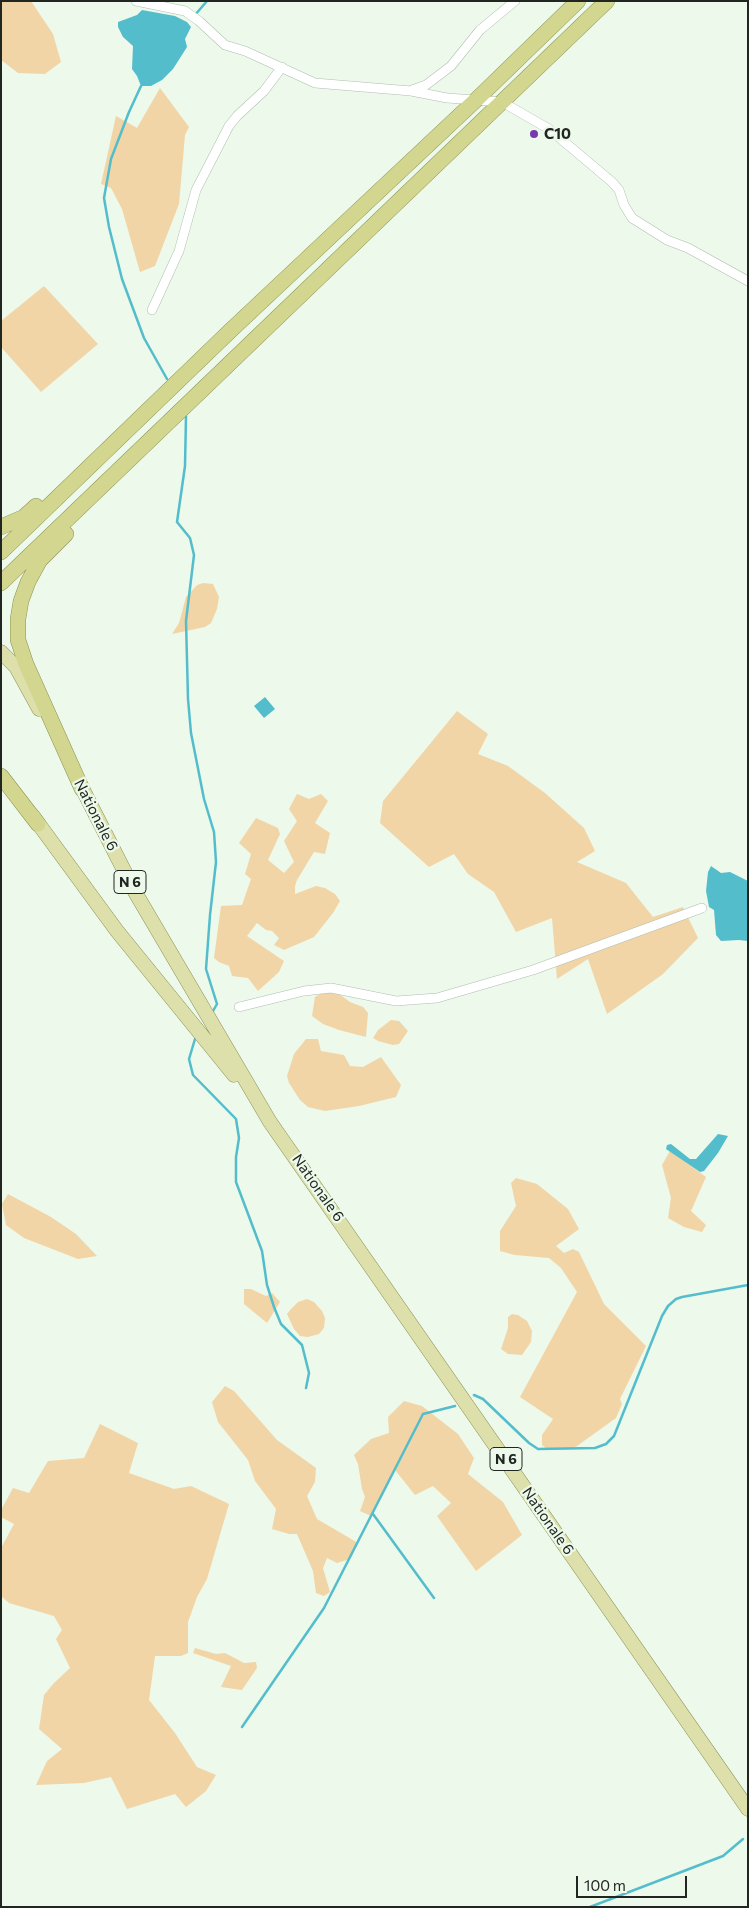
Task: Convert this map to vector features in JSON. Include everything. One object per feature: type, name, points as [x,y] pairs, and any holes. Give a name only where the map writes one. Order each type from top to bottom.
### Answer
[{"type":"highway","points":[[1,552],[230,331],[476,100],[578,1]]},
{"type":"highway","points":[[1,583],[607,1]]},
{"type":"highway","points":[[1,527],[24,517],[230,331]]},
{"type":"highway","points":[[82,789],[26,664],[18,640],[18,619],[21,601],[28,582],[40,560],[243,349]]},
{"type":"highway","points":[[1,776],[38,824]]},
{"type":"main road","name":"Nationale 6","points":[[1,652],[16,668],[82,789],[135,892],[263,1110],[748,1809]]},
{"type":"main road","name":"Nationale 6","points":[[1,769],[38,824],[117,931],[263,1110]]},
{"type":"street","points":[[136,1],[185,11],[200,21],[225,45],[245,51],[315,83],[411,91],[447,98],[502,102],[549,129],[612,182],[619,190],[624,206],[632,218],[667,240],[688,248],[748,281]]},
{"type":"street","points":[[411,91],[426,85],[451,66],[480,30],[515,1]]},
{"type":"street","points":[[152,310],[179,251],[196,190],[229,126],[264,91],[282,67]]},
{"type":"street","points":[[239,1007],[304,991],[331,988],[396,1001],[437,998],[532,970],[702,908]]},
{"type":"shaded area","points":[[1,1],[31,1],[53,34],[61,62],[45,74],[18,73],[1,60]]},
{"type":"shaded area","points":[[160,88],[189,127],[185,135],[179,204],[155,266],[140,272],[122,209],[111,188],[101,184],[116,116],[137,128]]},
{"type":"shaded area","points":[[44,286],[98,344],[41,392],[1,347],[1,321]]},
{"type":"shaded area","points":[[203,583],[213,584],[219,597],[217,609],[211,623],[205,627],[172,634],[179,623],[186,597],[197,585]]},
{"type":"shaded area","points":[[457,711],[488,734],[478,754],[508,766],[545,793],[584,828],[595,851],[577,862],[626,883],[653,917],[683,907],[698,938],[663,974],[607,1014],[588,959],[557,979],[552,918],[516,932],[494,892],[468,874],[454,854],[429,867],[380,823],[383,801]]},
{"type":"shaded area","points":[[297,794],[309,799],[321,794],[328,801],[315,823],[330,833],[325,854],[314,852],[297,880],[295,894],[316,886],[325,888],[335,894],[340,901],[314,937],[284,950],[274,945],[279,938],[272,931],[266,930],[257,923],[247,936],[284,961],[279,972],[258,991],[248,978],[232,976],[229,966],[214,958],[221,906],[242,905],[251,879],[245,874],[251,854],[239,843],[256,818],[278,828],[280,834],[268,860],[284,873],[294,862],[284,841],[297,821],[289,809]]},
{"type":"shaded area","points":[[331,988],[350,1002],[363,1007],[368,1013],[366,1037],[323,1024],[312,1016],[315,997]]},
{"type":"shaded area","points":[[391,1020],[399,1021],[408,1031],[399,1044],[393,1045],[373,1038],[378,1030]]},
{"type":"shaded area","points":[[306,1039],[318,1039],[321,1051],[344,1055],[350,1066],[363,1067],[381,1057],[401,1085],[396,1097],[359,1106],[325,1111],[308,1107],[300,1100],[289,1083],[287,1076],[294,1054]]},
{"type":"shaded area","points":[[670,1151],[706,1177],[691,1211],[706,1225],[702,1232],[684,1227],[668,1218],[671,1198],[662,1165]]},
{"type":"shaded area","points":[[516,1178],[537,1184],[568,1209],[579,1229],[556,1246],[564,1253],[573,1249],[579,1252],[604,1304],[646,1346],[620,1399],[622,1404],[616,1418],[570,1449],[547,1449],[542,1445],[542,1435],[553,1419],[520,1397],[577,1292],[561,1268],[549,1258],[515,1255],[500,1251],[500,1231],[516,1206],[511,1183]]},
{"type":"shaded area","points":[[8,1194],[51,1217],[76,1234],[97,1256],[78,1259],[24,1238],[6,1225],[2,1204]]},
{"type":"shaded area","points":[[244,1289],[251,1289],[266,1296],[272,1293],[280,1302],[267,1323],[244,1304]]},
{"type":"shaded area","points":[[307,1299],[314,1302],[325,1318],[324,1328],[319,1334],[308,1337],[300,1336],[294,1329],[287,1314],[298,1302]]},
{"type":"shaded area","points":[[512,1314],[518,1315],[527,1321],[532,1331],[531,1342],[522,1355],[508,1354],[501,1349],[508,1328],[508,1317]]},
{"type":"shaded area","points":[[225,1386],[234,1391],[277,1440],[316,1468],[315,1482],[307,1496],[317,1519],[358,1543],[350,1559],[337,1563],[327,1558],[323,1568],[330,1592],[324,1596],[316,1593],[313,1571],[297,1534],[289,1534],[272,1529],[276,1509],[255,1481],[248,1460],[218,1422],[212,1402]]},
{"type":"shaded area","points":[[404,1401],[422,1406],[458,1434],[474,1458],[468,1474],[503,1502],[522,1535],[476,1571],[437,1516],[451,1503],[433,1486],[415,1495],[395,1470],[371,1516],[360,1511],[365,1497],[358,1464],[354,1455],[371,1439],[389,1433],[388,1417]]},
{"type":"shaded area","points":[[100,1424],[138,1443],[129,1473],[174,1489],[191,1486],[229,1504],[207,1579],[197,1597],[188,1622],[188,1653],[181,1656],[155,1656],[149,1700],[175,1733],[197,1767],[216,1775],[206,1791],[186,1807],[175,1794],[127,1809],[111,1777],[84,1783],[36,1785],[47,1761],[62,1749],[39,1729],[44,1695],[70,1668],[56,1639],[62,1630],[54,1616],[9,1603],[1,1596],[1,1548],[14,1524],[1,1517],[1,1510],[13,1488],[29,1493],[48,1461],[84,1458]]},
{"type":"shaded area","points":[[195,1648],[216,1654],[225,1653],[244,1663],[256,1662],[257,1668],[242,1690],[221,1687],[231,1666],[193,1653]]},
{"type":"water","points":[[142,10],[175,16],[187,22],[191,27],[185,39],[187,47],[173,69],[162,80],[151,86],[141,86],[132,69],[133,46],[123,37],[118,27],[118,22],[137,15]]},
{"type":"water","points":[[265,697],[275,709],[264,718],[254,706]]},
{"type":"water","points":[[711,866],[721,873],[730,872],[748,881],[748,941],[721,941],[716,935],[714,910],[709,907],[706,891],[708,872]]},
{"type":"water","points":[[718,1134],[728,1136],[704,1171],[700,1172],[666,1149],[667,1145],[671,1144],[690,1159],[696,1159]]},
{"type":"waterway","points":[[195,15],[207,1]]},
{"type":"waterway","points":[[141,86],[111,159],[104,198],[122,279],[144,338],[167,379]]},
{"type":"waterway","points":[[186,416],[185,466],[177,522],[190,538],[194,555],[186,621],[188,699],[191,733],[204,799],[214,832],[216,862],[206,969],[217,1004],[213,1011]]},
{"type":"waterway","points":[[195,1039],[189,1059],[193,1075],[236,1119],[239,1138],[236,1157],[236,1182],[262,1251],[267,1285],[274,1307],[281,1324],[302,1345],[309,1373],[306,1388]]},
{"type":"waterway","points":[[474,1395],[483,1399],[529,1443],[538,1449],[595,1448],[606,1444],[614,1436],[662,1316],[668,1306],[676,1299],[682,1297],[748,1285]]},
{"type":"waterway","points":[[242,1727],[324,1608],[423,1414],[455,1406]]},
{"type":"waterway","points":[[373,1514],[434,1598]]},
{"type":"waterway","points":[[590,1907],[723,1856],[743,1839]]},
{"type":"place","name":"C10","points":[[534,134]]}]
